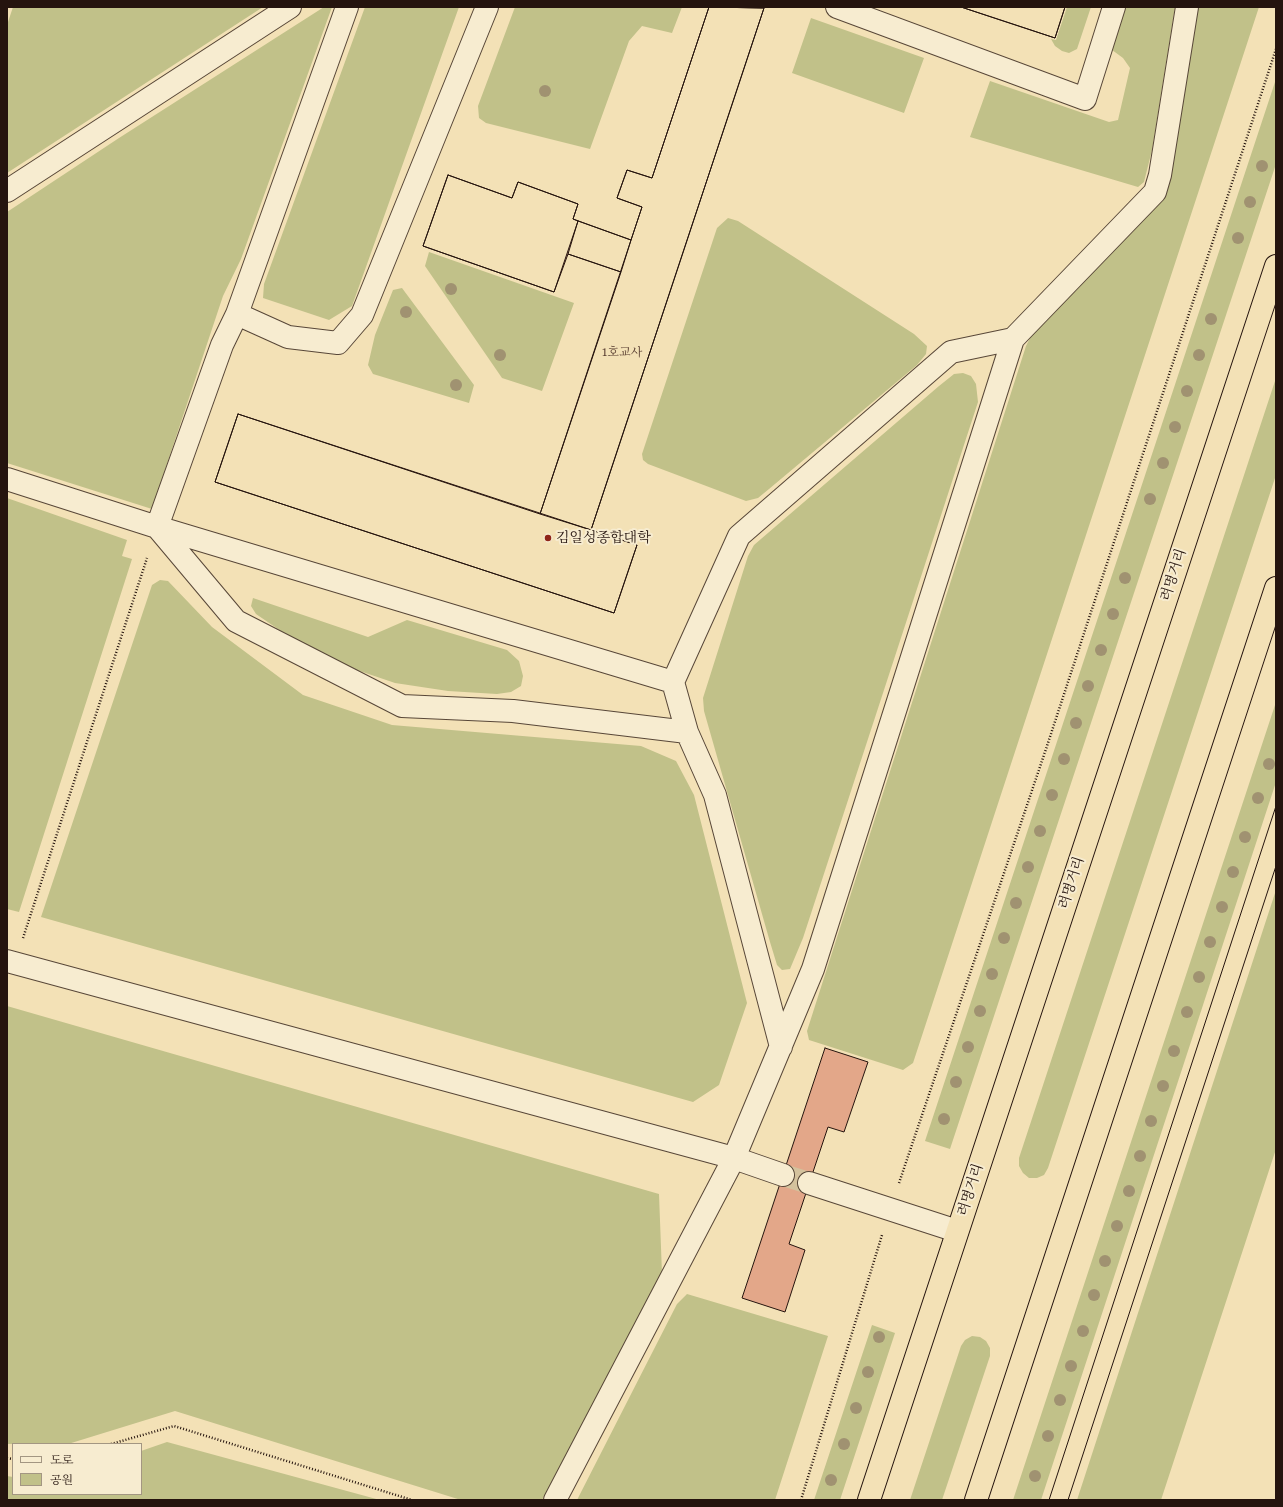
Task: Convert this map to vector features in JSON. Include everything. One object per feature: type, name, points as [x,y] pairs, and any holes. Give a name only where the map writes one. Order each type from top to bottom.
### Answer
[{"type":"highway","name":"려명거리","points":[[869,1500],[1276,266]]},
{"type":"highway","points":[[976,1500],[1276,588]]},
{"type":"lane","points":[[7,191],[290,7]]},
{"type":"lane","points":[[157,527],[222,345],[237,314],[346,7]]},
{"type":"lane","points":[[237,314],[288,337],[338,343],[362,315],[487,7]]},
{"type":"lane","points":[[837,7],[1085,99],[1114,7]]},
{"type":"lane","points":[[555,1500],[734,1158],[814,969],[1013,339],[1155,192],[1160,175],[1187,7]]},
{"type":"lane","points":[[781,1047],[715,795],[686,732],[673,682],[739,536],[952,352],[1013,339]]},
{"type":"lane","points":[[7,479],[157,527],[673,682]]},
{"type":"lane","points":[[157,527],[236,621],[402,706],[513,711],[686,732]]},
{"type":"lane","points":[[11,962],[734,1158],[783,1175]]},
{"type":"lane","points":[[809,1184],[957,1231]]},
{"type":"path","points":[[802,1500],[890,1209],[1046,752],[1276,48]]},
{"type":"path","points":[[11,962],[157,527]]},
{"type":"path","points":[[115,1443],[174,1426],[412,1500]]},
{"type":"green space","points":[[13,7],[263,7],[7,173],[7,25]]},
{"type":"green space","points":[[324,7],[332,7],[241,259],[223,296],[152,509],[7,463],[7,212],[119,138]]},
{"type":"green space","points":[[365,7],[459,7],[352,306],[329,320],[263,298],[264,284]]},
{"type":"green space","points":[[515,7],[682,7],[672,33],[642,26],[629,41],[590,149],[486,123],[479,118],[478,106]]},
{"type":"green space","points":[[1067,7],[1091,7],[1077,49],[1069,53],[1062,51],[1055,46],[1051,39],[1056,40]]},
{"type":"green space","points":[[1120,7],[1175,7],[1152,150],[1144,182],[1138,187],[970,137],[990,81],[1109,122],[1118,120],[1130,68],[1123,58],[1108,47]]},
{"type":"green space","points":[[1193,7],[1259,7],[913,1063],[903,1070],[809,1040],[807,1031],[1026,346],[1033,332],[1165,197]]},
{"type":"green space","points":[[811,18],[924,58],[904,113],[792,73]]},
{"type":"green space","points":[[1276,79],[1276,164],[950,1149],[925,1141]]},
{"type":"green space","points":[[728,218],[738,221],[914,334],[927,346],[926,354],[917,365],[758,498],[746,501],[648,464],[643,460],[642,454],[717,228]]},
{"type":"green space","points":[[429,252],[574,303],[542,391],[502,378],[425,266]]},
{"type":"green space","points":[[402,288],[474,385],[469,403],[373,374],[368,365],[375,335],[393,290]]},
{"type":"green space","points":[[963,373],[971,376],[976,384],[978,402],[803,938],[790,969],[782,970],[777,965],[770,942],[704,711],[703,698],[748,556],[754,545],[939,386],[954,374]]},
{"type":"green space","points":[[1276,378],[1276,475],[1048,1168],[1044,1175],[1037,1178],[1029,1178],[1023,1173],[1019,1166],[1019,1158]]},
{"type":"green space","points":[[7,498],[127,540],[122,556],[132,559],[19,912],[7,909]]},
{"type":"green space","points":[[160,580],[168,581],[212,627],[303,695],[392,725],[641,746],[676,761],[694,795],[747,1003],[719,1085],[693,1102],[41,917],[152,585]]},
{"type":"green space","points":[[253,598],[368,637],[407,620],[507,650],[519,661],[523,676],[521,686],[511,692],[497,694],[448,691],[395,683],[348,667],[297,642],[256,614],[251,606]]},
{"type":"green space","points":[[1276,702],[1276,782],[1041,1500],[1013,1500]]},
{"type":"green space","points":[[1276,890],[1276,1149],[1161,1500],[1077,1500]]},
{"type":"green space","points":[[7,1006],[659,1194],[662,1274],[542,1500],[461,1500],[175,1411],[71,1443],[7,1444]]},
{"type":"green space","points":[[687,1294],[828,1336],[775,1500],[577,1500],[677,1304]]},
{"type":"green space","points":[[872,1325],[895,1333],[840,1500],[814,1500]]},
{"type":"green space","points":[[972,1336],[980,1337],[986,1341],[990,1348],[990,1356],[942,1500],[910,1500],[961,1346],[965,1340]]},
{"type":"green space","points":[[167,1442],[380,1500],[7,1500],[7,1476],[12,1477],[12,1495],[142,1495],[142,1451]]},
{"type":"building","points":[[709,7],[764,8],[591,530],[637,545],[614,613],[215,482],[238,414],[540,514],[621,272],[568,254],[554,292],[423,246],[448,175],[512,198],[518,182],[578,204],[573,219],[631,240],[642,207],[617,198],[627,170],[652,178]]},
{"type":"building","points":[[709,7],[764,8],[591,530],[540,514],[642,207],[617,198],[627,170],[652,178]]},
{"type":"building","points":[[961,7],[1065,7],[1055,38]]},
{"type":"building","points":[[961,7],[1065,7],[1055,38]]},
{"type":"building","points":[[448,175],[512,198],[518,182],[578,204],[573,219],[578,221],[554,292],[423,246]]},
{"type":"building","points":[[578,221],[631,240],[621,272],[568,254]]},
{"type":"building","points":[[238,414],[637,545],[614,613],[215,482]]},
{"type":"building","points":[[825,1048],[868,1062],[844,1132],[828,1127],[789,1244],[805,1250],[785,1312],[742,1298]]},
{"type":"tunnel","points":[[783,1175],[809,1183]]},
{"type":"tram line","points":[[1049,1500],[1276,806]]},
{"type":"tram line","points":[[1068,1500],[1276,866]]},
{"type":"place","name":"김일성종합대학","points":[[548,538]]}]
